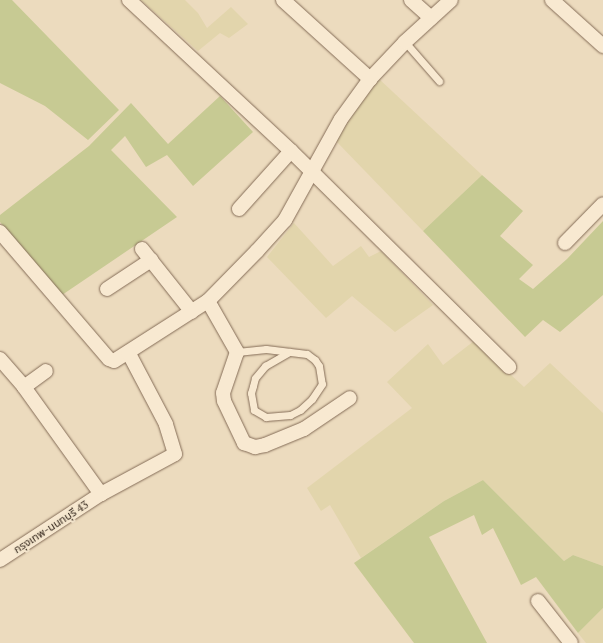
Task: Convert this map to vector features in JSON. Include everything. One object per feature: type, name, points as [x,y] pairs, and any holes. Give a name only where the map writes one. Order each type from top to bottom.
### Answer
[{"type":"street","points":[[129,0],[291,151],[396,257],[509,367]]},
{"type":"street","points":[[283,0],[370,79]]},
{"type":"street","points":[[411,0],[431,18]]},
{"type":"street","points":[[0,232],[109,359],[114,361],[208,301],[257,251],[285,220],[341,119],[370,79],[405,42],[452,0]]},
{"type":"street","points":[[553,1],[603,46]]},
{"type":"street","points":[[239,209],[291,151]]},
{"type":"street","points":[[565,243],[603,204]]},
{"type":"street","points":[[108,289],[146,255],[192,312]]},
{"type":"street","points":[[208,301],[237,352],[225,383],[224,401],[244,443],[255,447],[265,445],[304,429],[350,398]]},
{"type":"street","name":"กรุงเทพ-นนทบุรี 43","points":[[0,560],[101,494],[175,454],[166,424],[128,352]]},
{"type":"street","points":[[0,359],[24,386],[101,494]]},
{"type":"street","points":[[24,386],[46,371]]},
{"type":"street","points":[[538,601],[572,643]]},
{"type":"lane","points":[[405,42],[439,81]]},
{"type":"lane","points":[[237,352],[266,349],[307,354],[314,360],[320,370],[322,384],[312,398],[300,410],[290,415],[266,417],[254,410],[252,401],[255,378],[265,366],[289,352]]},
{"type":"shaded area","points":[[141,0],[185,0],[198,13],[207,28],[231,7],[248,24],[229,38],[220,33],[198,51]]},
{"type":"shaded area","points":[[378,78],[482,175],[423,231],[335,140]]},
{"type":"shaded area","points":[[294,223],[333,266],[361,246],[369,257],[381,251],[433,305],[395,332],[352,296],[326,318],[267,257]]},
{"type":"shaded area","points":[[474,341],[524,387],[550,363],[603,413],[603,566],[573,555],[564,561],[483,480],[444,501],[361,558],[330,505],[321,511],[307,488],[412,408],[387,382],[428,344],[443,365]]},
{"type":"shaded area","points":[[603,608],[603,643],[586,643],[578,633]]},
{"type":"green space","points":[[0,0],[12,0],[119,110],[88,140],[45,106],[0,83]]},
{"type":"green space","points":[[220,96],[253,132],[193,186],[167,155],[146,167],[125,136],[111,150],[177,217],[62,295],[0,222],[0,215],[89,146],[131,103],[168,144]]},
{"type":"green space","points":[[482,175],[523,211],[500,236],[533,265],[519,279],[533,289],[567,259],[603,221],[603,295],[560,332],[543,320],[525,337],[423,231]]},
{"type":"green space","points":[[483,480],[564,561],[573,555],[603,566],[603,608],[578,633],[536,577],[521,585],[493,528],[482,535],[474,515],[429,537],[487,643],[414,643],[354,563],[444,501]]}]
